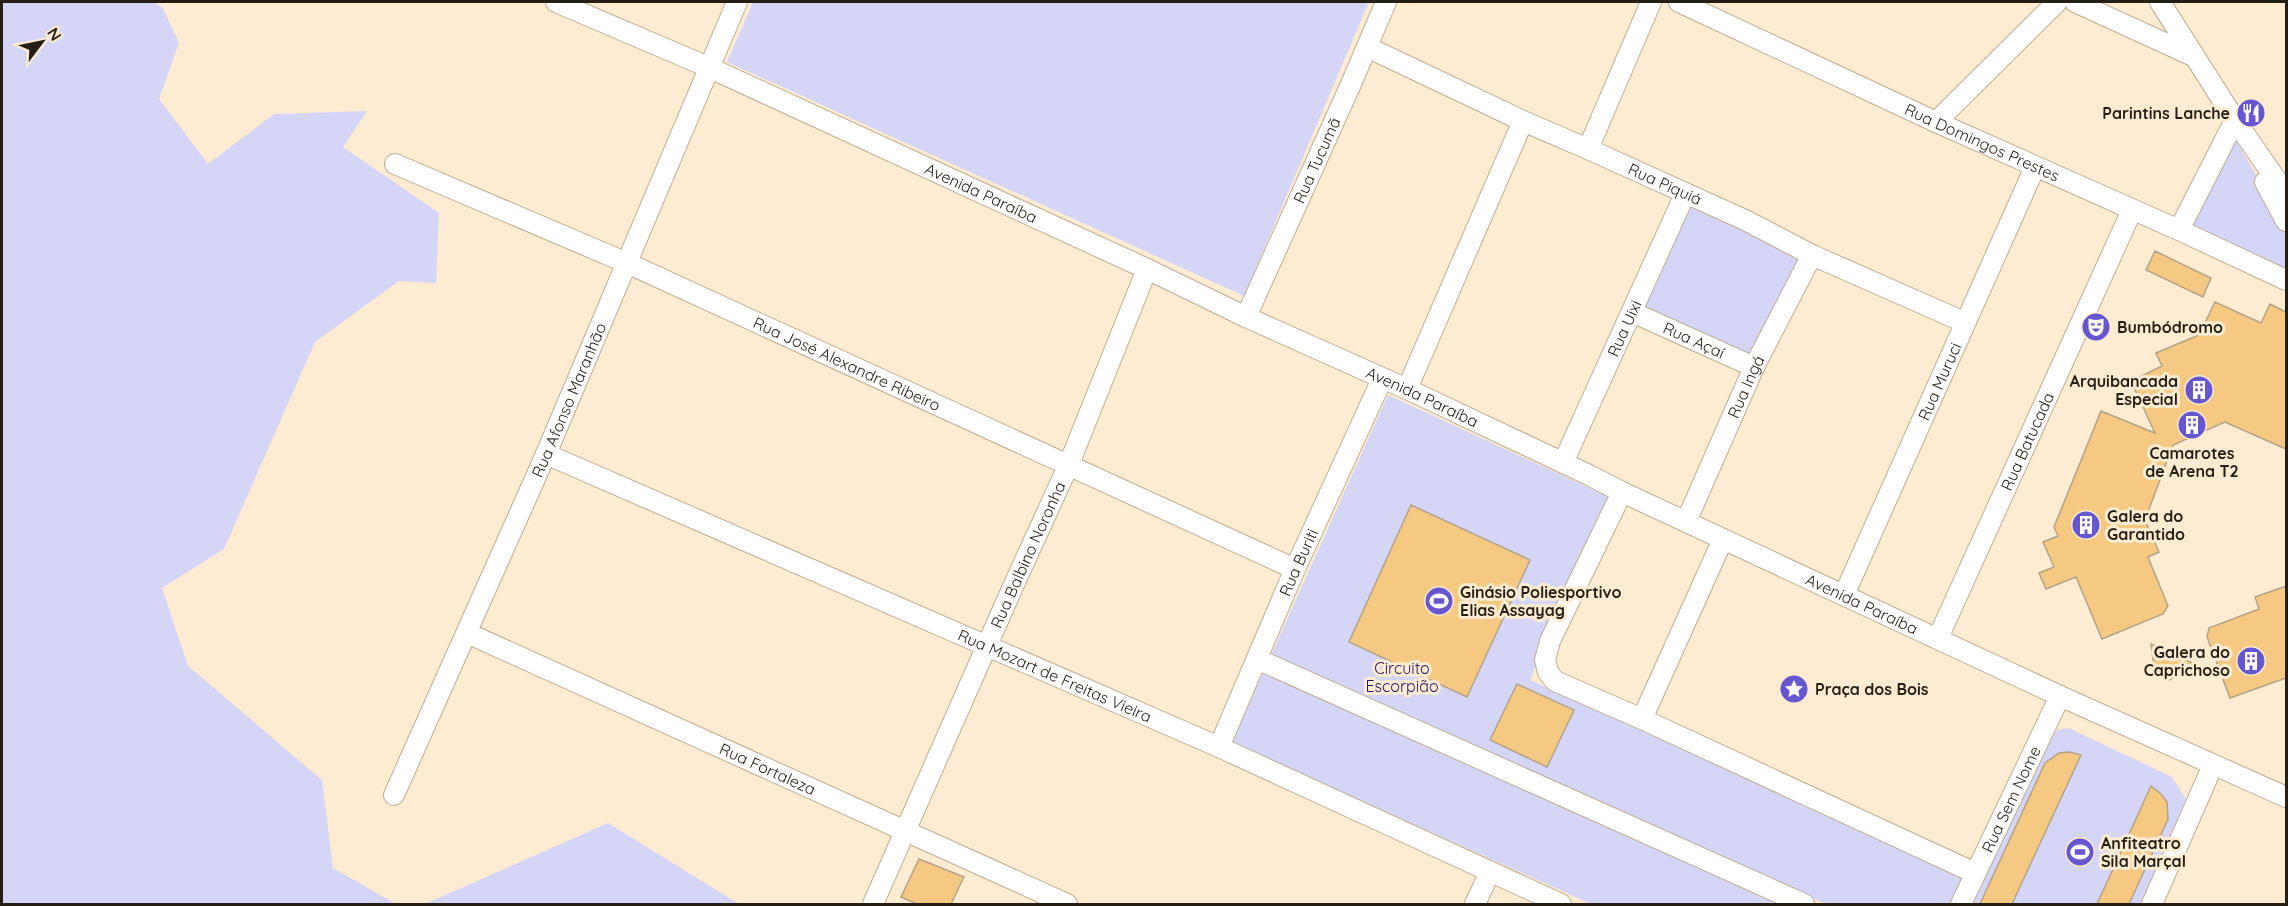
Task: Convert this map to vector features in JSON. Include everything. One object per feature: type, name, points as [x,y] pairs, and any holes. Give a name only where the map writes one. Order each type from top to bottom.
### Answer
[{"type":"street","name":"Avenida Paraíba","points":[[556,2],[708,67],[1147,268],[1246,317],[1407,389],[2060,696],[2286,797]]},
{"type":"street","name":"Rua Afonso Maranhão","points":[[394,795],[546,454],[736,2]]},
{"type":"street","name":"Rua Tucumã","points":[[1246,317],[1386,2]]},
{"type":"street","points":[[1588,149],[1652,2]]},
{"type":"street","name":"Rua Domingos Prestes","points":[[1679,2],[1936,122],[2286,280]]},
{"type":"street","points":[[1936,122],[2057,2]]},
{"type":"street","points":[[2075,2],[2193,56]]},
{"type":"street","points":[[2160,2],[2193,56],[2286,194]]},
{"type":"street","name":"Rua Piquiá","points":[[1367,47],[1523,121],[1745,220],[1812,255],[1964,322]]},
{"type":"street","points":[[2235,120],[2286,220]]},
{"type":"street","points":[[2179,230],[2235,120]]},
{"type":"street","points":[[1407,389],[1523,121]]},
{"type":"street","name":"Rua José Alexandre Ribeiro","points":[[395,164],[627,263],[1295,569]]},
{"type":"street","name":"Rua Muruci","points":[[1844,595],[2035,166]]},
{"type":"street","name":"Rua Uixi","points":[[1563,463],[1685,194]]},
{"type":"street","name":"Rua Batucada","points":[[1938,638],[2132,210]]},
{"type":"street","name":"Rua Ingá","points":[[1686,522],[1754,367],[1812,255]]},
{"type":"street","name":"Rua Balbino Noronha","points":[[873,904],[1069,464],[1147,268]]},
{"type":"street","name":"Rua Açaí","points":[[1632,312],[1754,367]]},
{"type":"street","name":"Rua Buriti","points":[[1219,747],[1295,569],[1383,379]]},
{"type":"street","name":"Rua Mozart de Freitas Vieira","points":[[546,454],[1219,747],[1561,904]]},
{"type":"street","points":[[1622,492],[1559,621],[1545,655],[1548,672],[1555,681],[1975,873]]},
{"type":"street","points":[[1642,719],[1723,539]]},
{"type":"street","name":"Rua Fortaleza","points":[[467,633],[1067,904]]},
{"type":"street","points":[[1257,659],[1804,904]]},
{"type":"street","name":"Rua Sem Nome","points":[[1961,904],[2060,696]]},
{"type":"street","points":[[2152,904],[2213,765]]},
{"type":"street","points":[[1475,904],[1490,872]]},
{"type":"green space","points":[[2,2],[154,2],[163,8],[179,43],[159,99],[208,164],[274,114],[367,111],[343,147],[439,213],[436,283],[399,281],[315,342],[224,549],[162,588],[188,666],[322,780],[333,868],[396,904],[2,904]]},
{"type":"green space","points":[[753,2],[1369,2],[1244,296],[727,62]]},
{"type":"green space","points":[[2233,135],[2286,227],[2286,279],[2186,229]]},
{"type":"green space","points":[[1688,201],[1801,255],[1751,358],[1637,309]]},
{"type":"green space","name":"Circuito Escorpião","points":[[1388,395],[1609,497],[1530,680],[1963,877],[1950,904],[1828,904],[1806,896],[1802,904],[1591,904],[1232,742]]},
{"type":"green space","name":"Anfiteatro Sila Marçal","points":[[2069,728],[2172,777],[2186,799],[2140,904],[1971,904],[2050,739],[2057,730]]},
{"type":"green space","points":[[608,823],[739,904],[425,904]]},
{"type":"building","points":[[2155,251],[2211,278],[2203,297],[2146,270]]},
{"type":"building","points":[[2215,302],[2261,323],[2270,304],[2286,312],[2286,449],[2225,422],[2173,445],[2145,520],[2159,552],[2148,557],[2168,606],[2163,614],[2102,639],[2076,577],[2046,589],[2039,573],[2054,567],[2043,542],[2058,536],[2054,527],[2101,411],[2155,433],[2131,381],[2162,366],[2156,353],[2199,335]]},
{"type":"building","name":"Ginásio Poliesportivo Elias Assayag","points":[[1411,505],[1530,560],[1467,697],[1349,642]]},
{"type":"building","name":"Galera do Caprichoso","points":[[2286,586],[2286,678],[2230,698],[2207,637],[2209,628],[2259,609],[2255,597]]},
{"type":"building","points":[[2151,644],[2193,663],[2170,680],[2155,673]]},
{"type":"building","points":[[1517,684],[1574,710],[1547,767],[1490,740]]},
{"type":"building","points":[[2069,752],[2081,755],[2012,904],[1980,904],[2045,763],[2059,753]]},
{"type":"building","points":[[2151,786],[2167,802],[2168,819],[2129,904],[2097,904]]},
{"type":"building","points":[[919,859],[964,877],[951,904],[917,904],[901,897]]},
{"type":"place","name":"Parintins Lanche","points":[[2251,113]]},
{"type":"place","name":"Bumbódromo","points":[[2096,327]]},
{"type":"place","name":"Arquibancada Especial","points":[[2199,390]]},
{"type":"place","name":"Camarotes de Arena T2","points":[[2192,425]]},
{"type":"place","name":"Galera do Garantido","points":[[2086,525]]},
{"type":"place","name":"Ginásio Poliesportivo Elias Assayag","points":[[1439,601]]},
{"type":"place","name":"Galera do Caprichoso","points":[[2251,661]]},
{"type":"place","name":"Praça dos Bois","points":[[1794,689]]},
{"type":"place","name":"Anfiteatro Sila Marçal","points":[[2080,852]]}]
